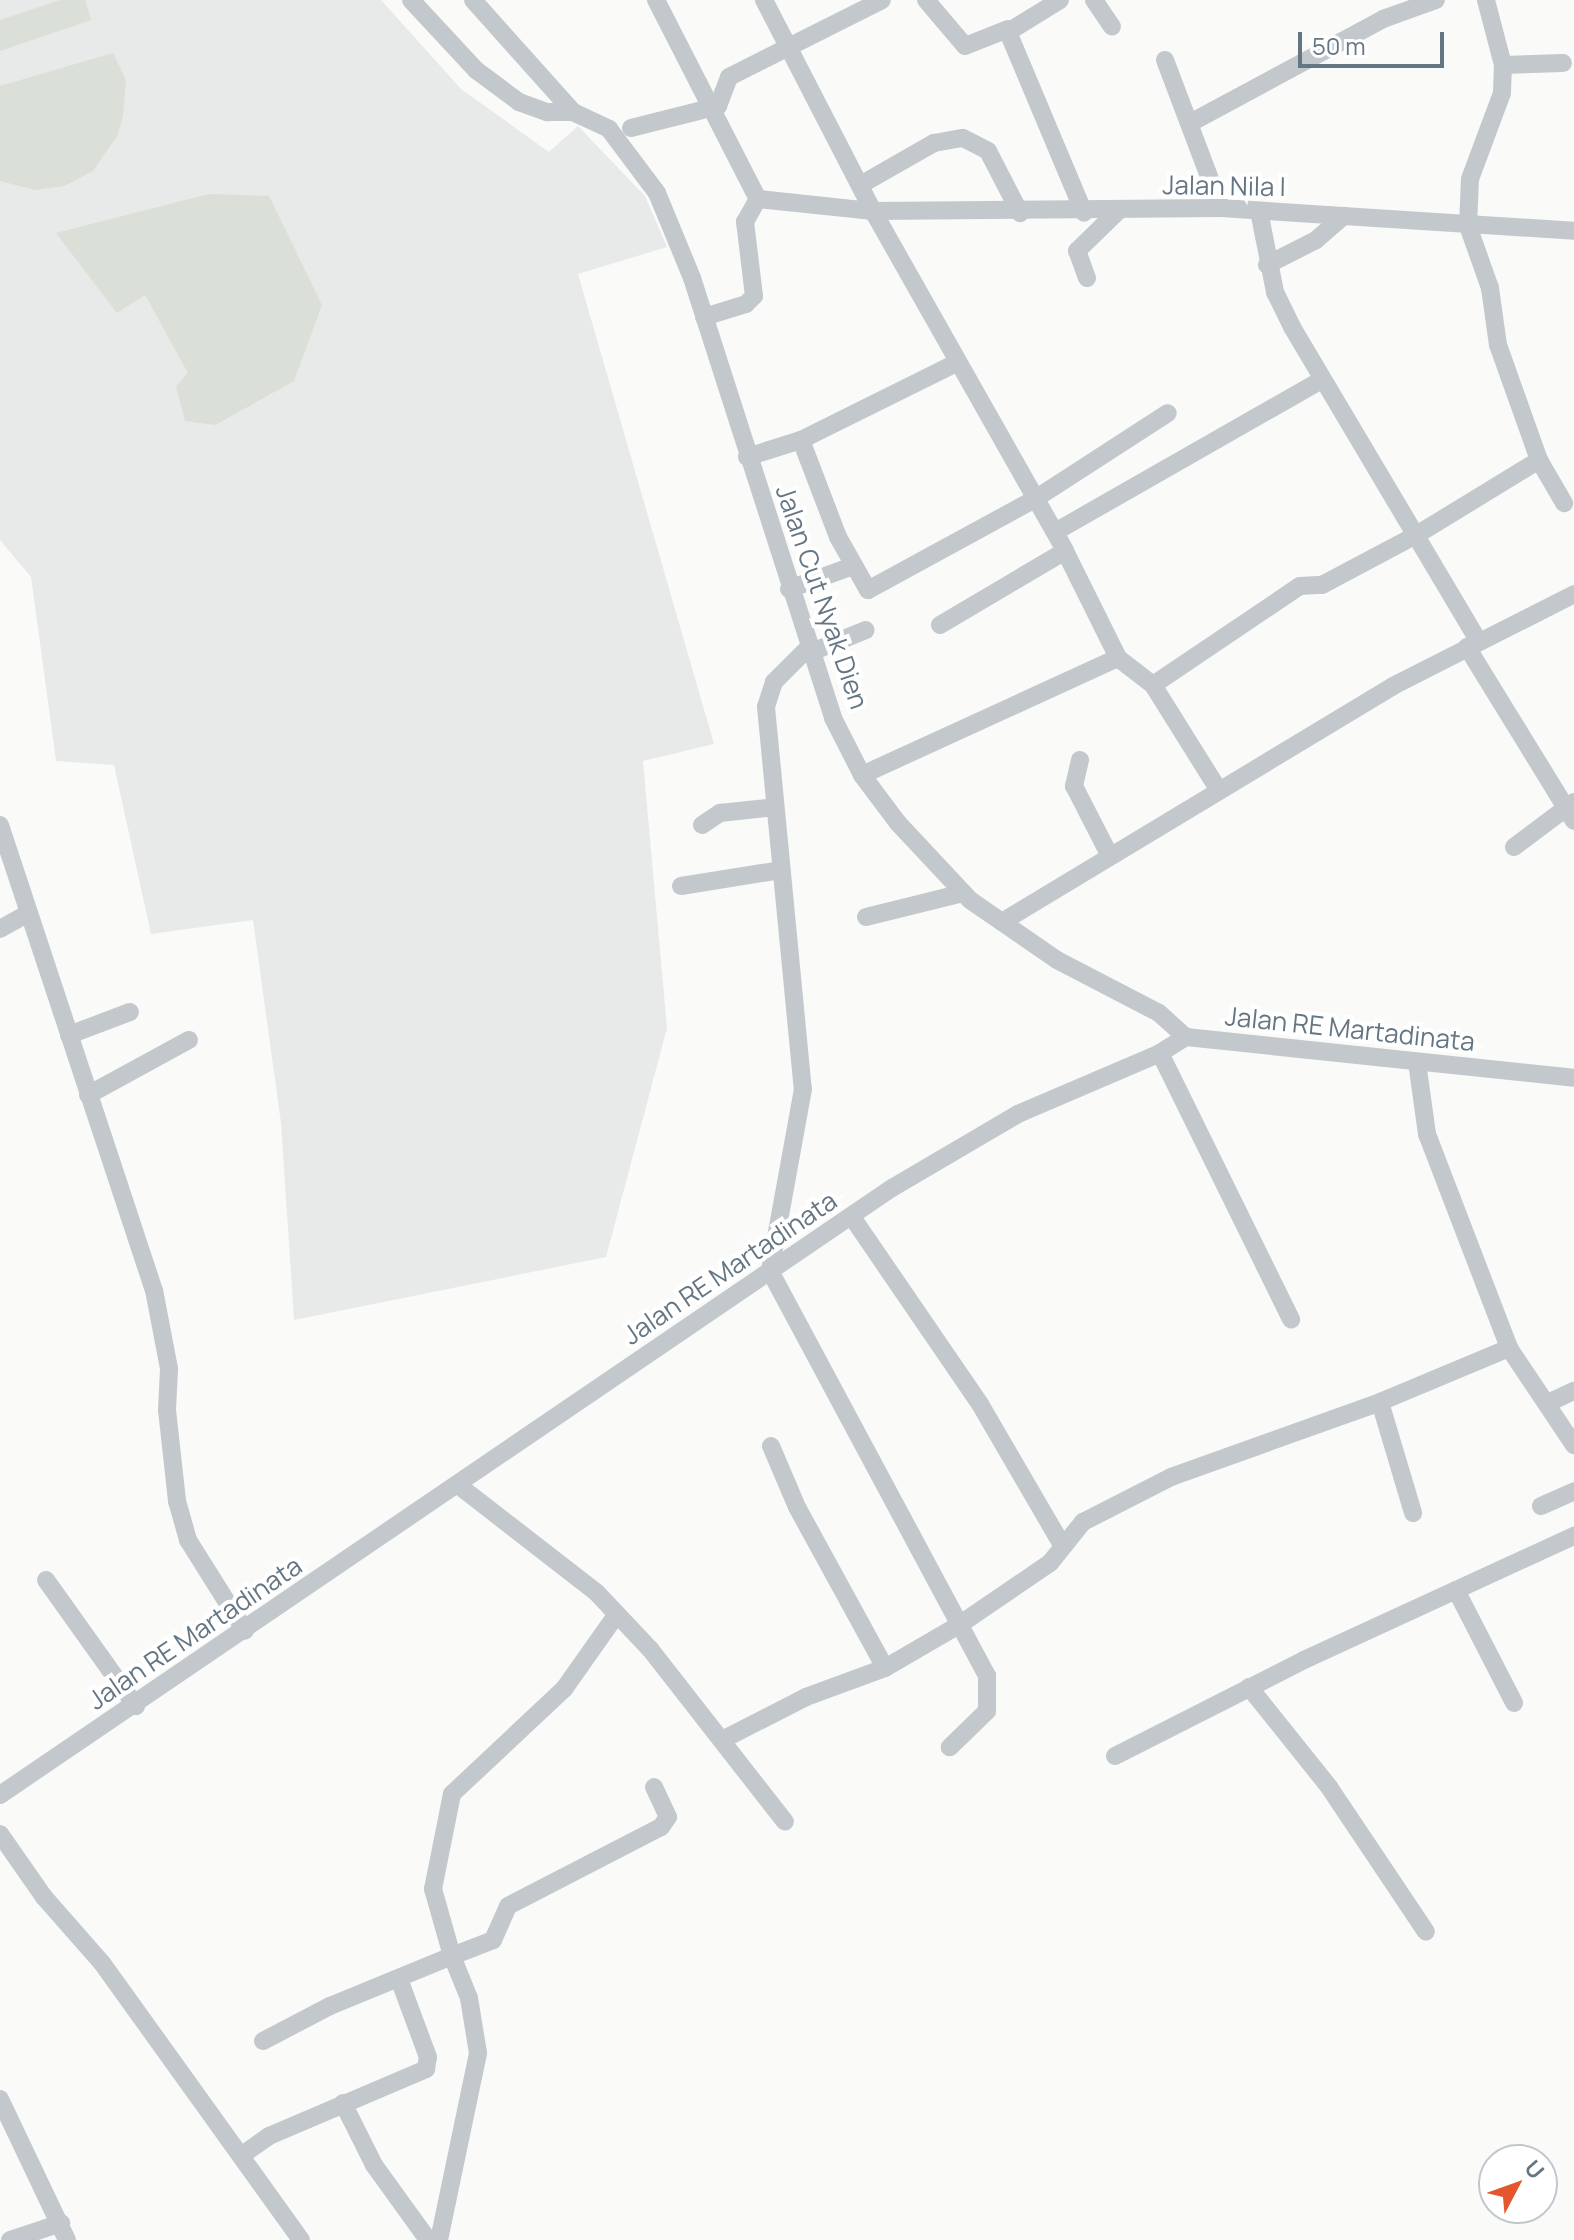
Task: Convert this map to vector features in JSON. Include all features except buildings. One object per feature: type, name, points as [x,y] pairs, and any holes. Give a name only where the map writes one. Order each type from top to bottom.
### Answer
[{"type":"street","name":"Jalan Cut Nyak Dien","points":[[411,0],[476,70],[508,95],[532,109],[573,112],[609,129],[657,193],[704,317],[808,651],[862,775],[898,823],[963,893],[1057,960],[1159,1013],[1186,1037]]},
{"type":"street","name":"Jalan Cut Nyak Dien","points":[[473,0],[573,112]]},
{"type":"street","points":[[656,0],[758,199],[745,222],[754,296],[746,304],[704,317]]},
{"type":"street","points":[[764,0],[784,49],[862,184],[866,210],[948,367],[1025,503],[1055,532],[1055,556],[1106,664],[1153,685],[1218,789]]},
{"type":"street","points":[[631,128],[719,105],[729,77],[882,0]]},
{"type":"street","points":[[926,0],[965,46],[1008,29],[1060,0]]},
{"type":"street","points":[[1094,0],[1112,27]]},
{"type":"street","points":[[1192,122],[1383,19],[1436,0]]},
{"type":"street","points":[[1486,0],[1503,65],[1502,93],[1470,179],[1468,226],[1490,288],[1498,345],[1539,460],[1564,503]]},
{"type":"street","points":[[1008,29],[1084,213]]},
{"type":"street","points":[[1165,60],[1192,122],[1221,208]]},
{"type":"street","points":[[1503,65],[1563,63]]},
{"type":"street","points":[[862,184],[934,143],[963,138],[988,151],[1020,213]]},
{"type":"street","name":"Jalan Nila I","points":[[758,199],[866,210],[1020,213],[1221,208],[1574,231]]},
{"type":"street","points":[[1087,278],[1077,251],[1118,211]]},
{"type":"street","points":[[1259,211],[1267,265],[1275,292],[1320,381],[1418,534],[1473,643],[1571,810],[1514,847]]},
{"type":"street","points":[[1267,265],[1316,240],[1344,216]]},
{"type":"street","points":[[747,457],[801,440],[948,367]]},
{"type":"street","points":[[1055,532],[1320,381]]},
{"type":"street","points":[[801,440],[853,566],[868,590],[1025,503],[1168,413]]},
{"type":"street","points":[[1153,685],[1300,586],[1332,579],[1418,534],[1539,460]]},
{"type":"street","points":[[940,625],[1055,556]]},
{"type":"street","points":[[789,589],[853,566]]},
{"type":"street","points":[[1002,922],[1218,789],[1398,684],[1574,594]]},
{"type":"street","points":[[866,630],[808,651],[774,682],[766,707],[803,1089],[770,1271],[987,1675],[991,1703],[950,1747]]},
{"type":"street","points":[[862,775],[1106,664]]},
{"type":"street","points":[[1080,760],[1074,786],[1110,856]]},
{"type":"street","points":[[702,825],[720,813],[775,807]]},
{"type":"street","points":[[0,825],[162,1323],[175,1487],[188,1540],[245,1631]]},
{"type":"street","points":[[681,886],[781,870]]},
{"type":"street","points":[[866,917],[963,893]]},
{"type":"street","points":[[0,929],[27,914]]},
{"type":"street","points":[[69,1035],[130,1012]]},
{"type":"street","name":"Jalan RE Martadinata","points":[[1,1792],[136,1706],[852,1217],[1018,1114],[1160,1053],[1186,1037],[1574,1078]]},
{"type":"street","points":[[88,1095],[189,1040]]},
{"type":"street","points":[[1160,1053],[1291,1319]]},
{"type":"street","points":[[1417,1062],[1427,1134],[1509,1348],[1574,1445]]},
{"type":"street","points":[[852,1217],[980,1404],[1062,1545]]},
{"type":"street","points":[[722,1740],[806,1697],[885,1668],[959,1625],[1050,1563],[1083,1522],[1171,1477],[1380,1402],[1509,1348]]},
{"type":"street","points":[[1548,1403],[1574,1391]]},
{"type":"street","points":[[1380,1402],[1413,1513]]},
{"type":"street","points":[[771,1446],[797,1507],[885,1668]]},
{"type":"street","points":[[458,1485],[617,1614],[722,1740],[785,1822]]},
{"type":"street","points":[[1541,1506],[1574,1491]]},
{"type":"street","points":[[1115,1756],[1249,1687],[1574,1536]]},
{"type":"street","points":[[46,1580],[136,1706]]},
{"type":"street","points":[[1456,1590],[1514,1703]]},
{"type":"street","points":[[439,2240],[478,2053],[469,1998],[452,1956],[433,1889],[452,1794],[564,1689],[617,1614]]},
{"type":"street","points":[[1249,1687],[1347,1811],[1426,1932]]},
{"type":"street","points":[[263,2041],[493,1940],[508,1906],[661,1827],[668,1817],[654,1787]]},
{"type":"street","points":[[0,1834],[242,2155],[301,2240]]},
{"type":"street","points":[[242,2155],[269,2136],[426,2069],[428,2057],[399,1979]]},
{"type":"street","points":[[0,2099],[64,2232],[10,2240]]},
{"type":"street","points":[[343,2103],[374,2165],[428,2240]]},
{"type":"shaded area","points":[[0,0],[381,0],[461,89],[549,152],[578,126],[645,196],[667,247],[578,274],[714,744],[643,761],[667,1028],[606,1257],[294,1320],[281,1123],[253,920],[151,934],[114,765],[56,761],[31,577],[0,540]]},
{"type":"shaded area","points":[[60,0],[85,0],[91,20],[0,51],[0,20]]},
{"type":"shaded area","points":[[113,53],[126,80],[123,116],[117,136],[93,171],[64,186],[35,190],[0,181],[0,86]]},
{"type":"shaded area","points":[[209,194],[269,196],[322,305],[294,381],[215,425],[185,421],[176,386],[188,373],[145,295],[117,313],[56,233]]}]
